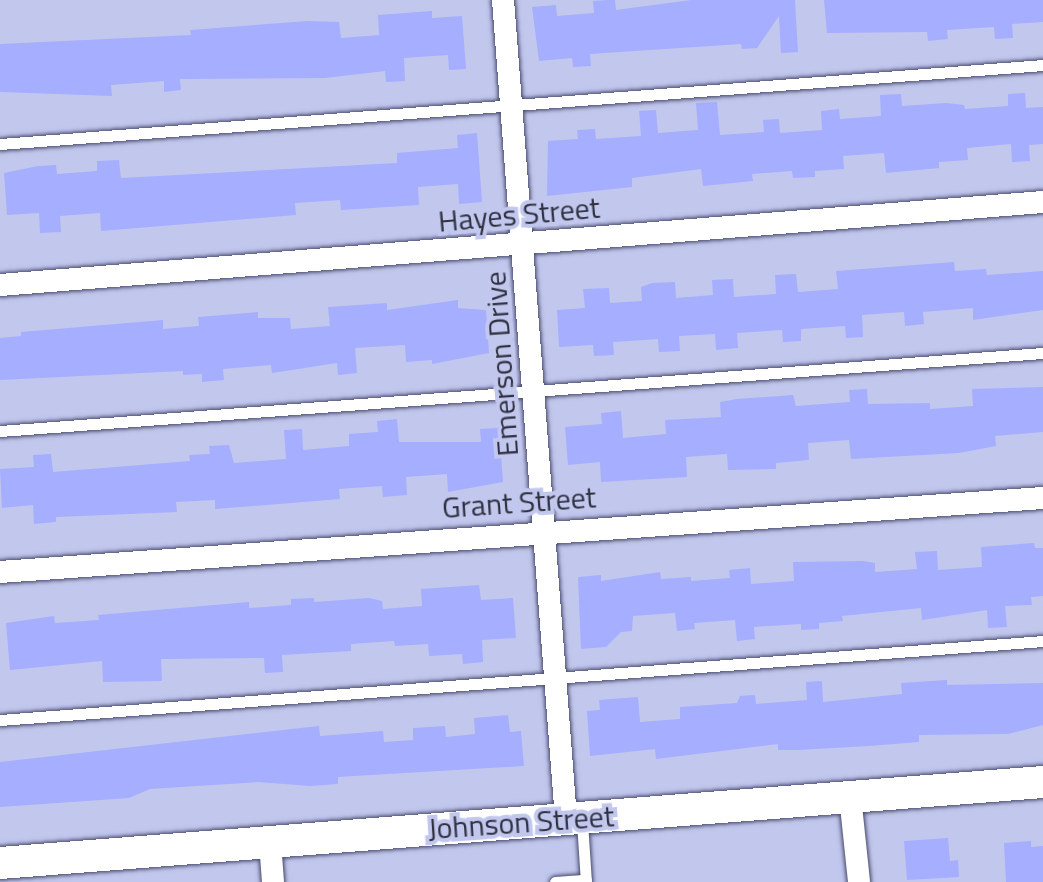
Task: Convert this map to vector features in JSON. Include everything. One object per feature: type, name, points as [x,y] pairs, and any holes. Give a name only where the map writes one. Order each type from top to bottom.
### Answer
[{"type":"street","name":"Emerson Drive","points":[[503,0],[555,677],[574,818]]},
{"type":"street","name":"Hayes Street","points":[[0,285],[1043,202]]},
{"type":"street","name":"Grant Street","points":[[0,572],[544,529],[1043,498]]},
{"type":"street","name":"Johnson Street","points":[[0,863],[1043,782]]},
{"type":"street","points":[[850,796],[859,882]]},
{"type":"street","points":[[270,842],[273,882]]},
{"type":"lane","points":[[0,144],[1043,65]]},
{"type":"lane","points":[[0,431],[1043,353]]},
{"type":"lane","points":[[0,720],[1043,641]]},
{"type":"lane","points":[[555,882],[586,881],[574,818]]},
{"type":"building","points":[[615,0],[616,10],[691,0],[795,0],[798,52],[781,53],[779,16],[757,48],[742,49],[741,44],[590,54],[591,66],[573,67],[572,58],[539,61],[532,7],[556,5],[557,16],[594,13],[593,1]]},
{"type":"building","points":[[824,0],[1043,0],[1043,22],[1012,24],[1013,38],[995,39],[994,27],[947,30],[948,39],[928,41],[927,32],[827,33]]},
{"type":"building","points":[[432,11],[432,18],[462,16],[466,69],[449,70],[448,55],[404,58],[405,81],[386,82],[385,71],[325,78],[180,79],[181,90],[164,92],[164,81],[111,85],[112,96],[0,92],[0,44],[191,35],[190,30],[308,21],[339,22],[341,38],[379,35],[378,15]]},
{"type":"building","points":[[1025,93],[1026,108],[1043,107],[1043,144],[1029,145],[1030,161],[1012,162],[1011,144],[967,148],[968,160],[939,162],[939,168],[886,173],[884,153],[843,156],[844,169],[815,171],[815,177],[793,178],[792,171],[752,174],[753,181],[703,186],[701,169],[632,178],[632,187],[547,196],[548,141],[578,139],[577,130],[595,129],[596,139],[641,136],[639,111],[656,110],[658,133],[698,130],[696,103],[717,102],[720,135],[764,132],[763,120],[779,119],[780,133],[822,130],[821,111],[839,109],[840,119],[881,116],[880,95],[901,94],[902,106],[946,103],[964,105],[965,109],[1008,106],[1008,94]]},
{"type":"building","points":[[477,133],[482,202],[459,204],[458,184],[418,187],[419,205],[341,210],[340,200],[295,203],[296,215],[101,231],[100,213],[60,216],[61,232],[40,233],[39,213],[7,215],[4,173],[38,166],[56,165],[57,174],[97,171],[97,161],[119,160],[121,178],[397,163],[397,153],[458,148],[457,135]]},
{"type":"building","points":[[954,262],[955,271],[986,269],[987,275],[1043,271],[1043,310],[973,320],[973,308],[923,312],[924,324],[905,326],[904,312],[862,315],[863,337],[846,338],[845,326],[801,329],[801,341],[783,342],[782,330],[737,333],[738,348],[716,350],[715,334],[679,336],[680,351],[659,352],[658,339],[613,342],[614,355],[594,356],[593,345],[559,347],[557,310],[585,308],[583,289],[609,288],[610,303],[642,301],[641,287],[652,283],[675,282],[676,298],[713,295],[712,280],[733,279],[734,297],[776,294],[775,275],[796,274],[798,292],[838,289],[836,271]]},
{"type":"building","points":[[458,300],[458,308],[486,310],[489,353],[432,364],[432,360],[406,362],[405,345],[355,348],[357,373],[338,375],[337,363],[272,373],[271,365],[223,369],[224,380],[202,382],[202,374],[183,375],[183,371],[0,380],[0,338],[21,336],[21,332],[163,320],[163,329],[199,326],[198,317],[258,312],[258,318],[290,318],[291,329],[330,326],[328,307],[387,303],[387,310]]},
{"type":"building","points":[[1043,387],[1043,432],[995,436],[996,446],[959,453],[851,459],[849,440],[808,443],[809,460],[776,463],[776,469],[728,470],[727,454],[686,457],[687,477],[601,482],[600,462],[568,465],[565,427],[602,424],[601,413],[621,411],[623,438],[666,434],[665,420],[721,417],[720,402],[737,399],[793,395],[796,406],[850,402],[849,390],[867,389],[868,404],[930,403],[930,409],[973,406],[972,389]]},
{"type":"building","points":[[397,419],[399,442],[481,442],[480,429],[499,428],[503,482],[448,492],[447,474],[406,477],[407,495],[383,497],[382,486],[339,489],[340,499],[215,509],[215,500],[176,502],[177,512],[56,517],[56,522],[34,524],[33,505],[2,508],[0,469],[34,467],[33,455],[51,454],[53,472],[190,461],[189,455],[210,454],[209,446],[229,445],[234,463],[286,459],[284,430],[302,429],[303,450],[349,446],[349,434],[378,432],[377,421]]},
{"type":"building","points":[[1034,543],[1035,548],[1043,548],[1043,596],[1031,597],[1032,605],[1005,606],[1007,627],[988,628],[987,610],[922,620],[921,608],[842,616],[843,621],[819,623],[819,629],[801,630],[801,624],[754,627],[755,639],[737,641],[735,620],[694,623],[695,629],[677,631],[675,613],[633,616],[632,631],[621,632],[606,647],[581,649],[578,577],[601,575],[601,581],[660,572],[661,579],[691,577],[691,581],[730,578],[729,570],[750,568],[751,584],[794,581],[793,562],[863,561],[875,563],[875,572],[917,569],[915,552],[937,551],[938,570],[982,567],[981,547]]},
{"type":"building","points":[[479,585],[481,600],[513,598],[516,638],[482,640],[483,662],[463,664],[462,654],[429,656],[428,644],[395,646],[394,641],[351,644],[351,651],[282,655],[283,672],[265,673],[264,658],[161,659],[162,681],[103,682],[102,661],[10,670],[6,623],[54,616],[55,623],[99,620],[98,615],[249,602],[249,608],[291,605],[291,599],[314,598],[314,602],[369,598],[382,601],[383,609],[422,606],[421,589]]},
{"type":"building","points":[[947,680],[947,685],[1043,683],[1043,725],[1008,734],[919,735],[919,742],[869,746],[778,750],[778,744],[656,759],[655,749],[590,756],[587,711],[600,710],[599,700],[638,697],[640,722],[680,719],[680,707],[737,703],[740,696],[755,695],[756,704],[807,700],[806,682],[822,681],[823,702],[902,694],[901,683]]},
{"type":"building","points":[[508,715],[510,732],[521,731],[524,766],[338,777],[338,784],[310,786],[258,782],[150,789],[129,798],[0,807],[0,762],[319,726],[320,736],[383,731],[384,742],[413,740],[413,728],[445,726],[446,737],[475,734],[474,718]]},
{"type":"building","points":[[948,838],[950,861],[958,860],[959,877],[907,880],[904,841]]},
{"type":"building","points":[[1031,841],[1031,847],[1043,846],[1043,882],[1006,882],[1004,843]]}]
